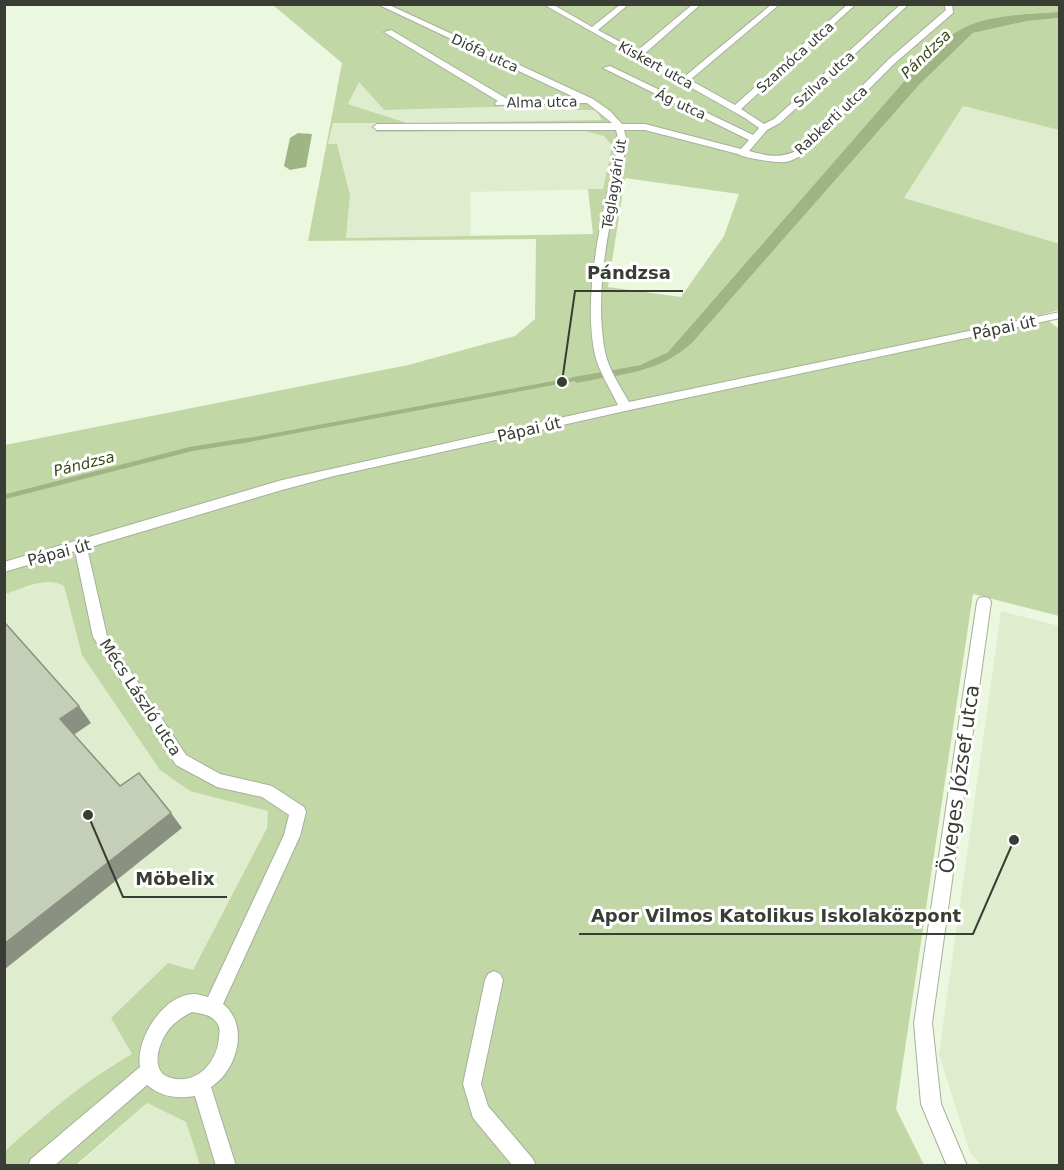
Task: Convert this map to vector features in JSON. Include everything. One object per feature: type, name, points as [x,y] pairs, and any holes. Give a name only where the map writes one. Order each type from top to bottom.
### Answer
[{"type":"street","name":"Diófa utca","points":[[380,4],[590,101]]},
{"type":"street","points":[[593,30],[626,4]]},
{"type":"street","points":[[638,55],[698,4]]},
{"type":"street","points":[[684,81],[777,4]]},
{"type":"street","name":"Szamóca utca","points":[[736,109],[853,4]]},
{"type":"street","name":"Szilva utca","points":[[742,154],[764,129],[777,121],[906,4]]},
{"type":"street","name":"Kiskert utca","points":[[552,6],[736,109],[760,123],[764,129]]},
{"type":"street","name":"Rabkerti utca","points":[[620,127],[657,130],[742,154],[776,159],[801,152],[949,8]]},
{"type":"street","points":[[388,33],[508,103]]},
{"type":"street","name":"Ág utca","points":[[607,68],[754,139]]},
{"type":"street","name":"Alma utca","points":[[494,103],[590,101]]},
{"type":"street","points":[[590,101],[604,110],[620,127]]},
{"type":"street","name":"Téglagyári út","points":[[377,127],[620,127],[623,141],[605,233],[597,318],[603,363],[625,407]]},
{"type":"street","name":"Pápai út","points":[[4,567],[282,485],[625,407],[1059,315]]},
{"type":"street","name":"Mécs László utca","points":[[80,546],[100,637],[181,760],[217,780],[266,791],[298,812],[291,836],[213,1006]]},
{"type":"street","name":"Öveges József utca","points":[[957,1166],[951,1157],[931,1104],[923,1023],[984,602]]},
{"type":"street","points":[[494,980],[472,1084],[480,1111],[526,1166]]},
{"type":"street","points":[[192,1003],[213,1006],[222,1014],[228,1025],[230,1039],[223,1061],[201,1084],[191,1088],[170,1088],[162,1084],[150,1070],[148,1052],[150,1042],[167,1015],[192,1003]]},
{"type":"street","points":[[38,1166],[150,1070]]},
{"type":"street","points":[[201,1084],[226,1166]]},
{"type":"shaded area","points":[[273,5],[1059,5],[1059,12],[986,20],[963,28],[949,37],[913,71],[668,352],[640,365],[574,377],[576,382],[638,371],[667,361],[680,353],[693,342],[919,85],[973,33],[1027,21],[1059,18],[1059,130],[963,106],[904,198],[1060,244],[1059,310],[1041,315],[1059,329],[1059,616],[973,594],[896,1109],[924,1165],[200,1165],[186,1122],[147,1103],[76,1165],[5,1165],[4,1152],[34,1125],[81,1087],[132,1054],[111,1018],[168,963],[193,970],[267,828],[268,811],[190,791],[160,770],[82,655],[64,586],[58,583],[43,582],[5,594],[5,445],[408,365],[515,336],[535,319],[536,239],[308,241],[342,63]],"holes":[[[359,82],[384,110],[570,105],[572,110],[597,110],[601,120],[407,123],[348,104]],[[333,123],[376,123],[376,132],[585,131],[604,136],[612,146],[603,189],[588,189],[593,234],[346,238],[350,195],[337,144],[328,144]],[[625,178],[739,194],[724,236],[681,297],[608,287]]]},
{"type":"shaded area","points":[[1059,12],[1059,18],[1027,21],[973,33],[919,85],[693,342],[680,353],[653,367],[576,383],[573,377],[640,365],[668,352],[913,71],[949,37],[963,28],[986,20]]},
{"type":"shaded area","points":[[359,81],[384,110],[570,105],[572,110],[597,110],[601,121],[407,123],[348,104]]},
{"type":"shaded area","points":[[963,106],[1059,130],[1059,244],[904,198]]},
{"type":"shaded area","points":[[333,123],[376,123],[377,132],[585,131],[604,136],[612,146],[603,189],[470,192],[471,236],[346,238],[350,195],[328,144]]},
{"type":"shaded area","points":[[298,133],[312,134],[306,167],[290,170],[284,166],[290,138]]},
{"type":"shaded area","points":[[48,581],[57,581],[64,586],[82,655],[247,804],[268,811],[267,828],[193,970],[133,1054],[110,1066],[45,1116],[5,1152],[5,594]]},
{"type":"shaded area","points":[[1001,611],[1059,626],[1059,1165],[981,1165],[970,1153],[939,1054]]},
{"type":"shaded area","points":[[147,1103],[186,1122],[200,1165],[77,1166]]},
{"type":"building","points":[[4,624],[79,706],[60,719],[120,786],[139,773],[171,813],[4,944]]},
{"type":"waterway","name":"Pándzsa","points":[[238,442],[580,378]]},
{"type":"waterway","name":"Pándzsa","points":[[4,497],[191,449],[247,440]]},
{"type":"place","name":"Pándzsa","points":[[562,382]]},
{"type":"place","name":"Möbelix","points":[[88,815]]},
{"type":"place","name":"Apor Vilmos Katolikus Iskolaközpont","points":[[1014,840]]}]
